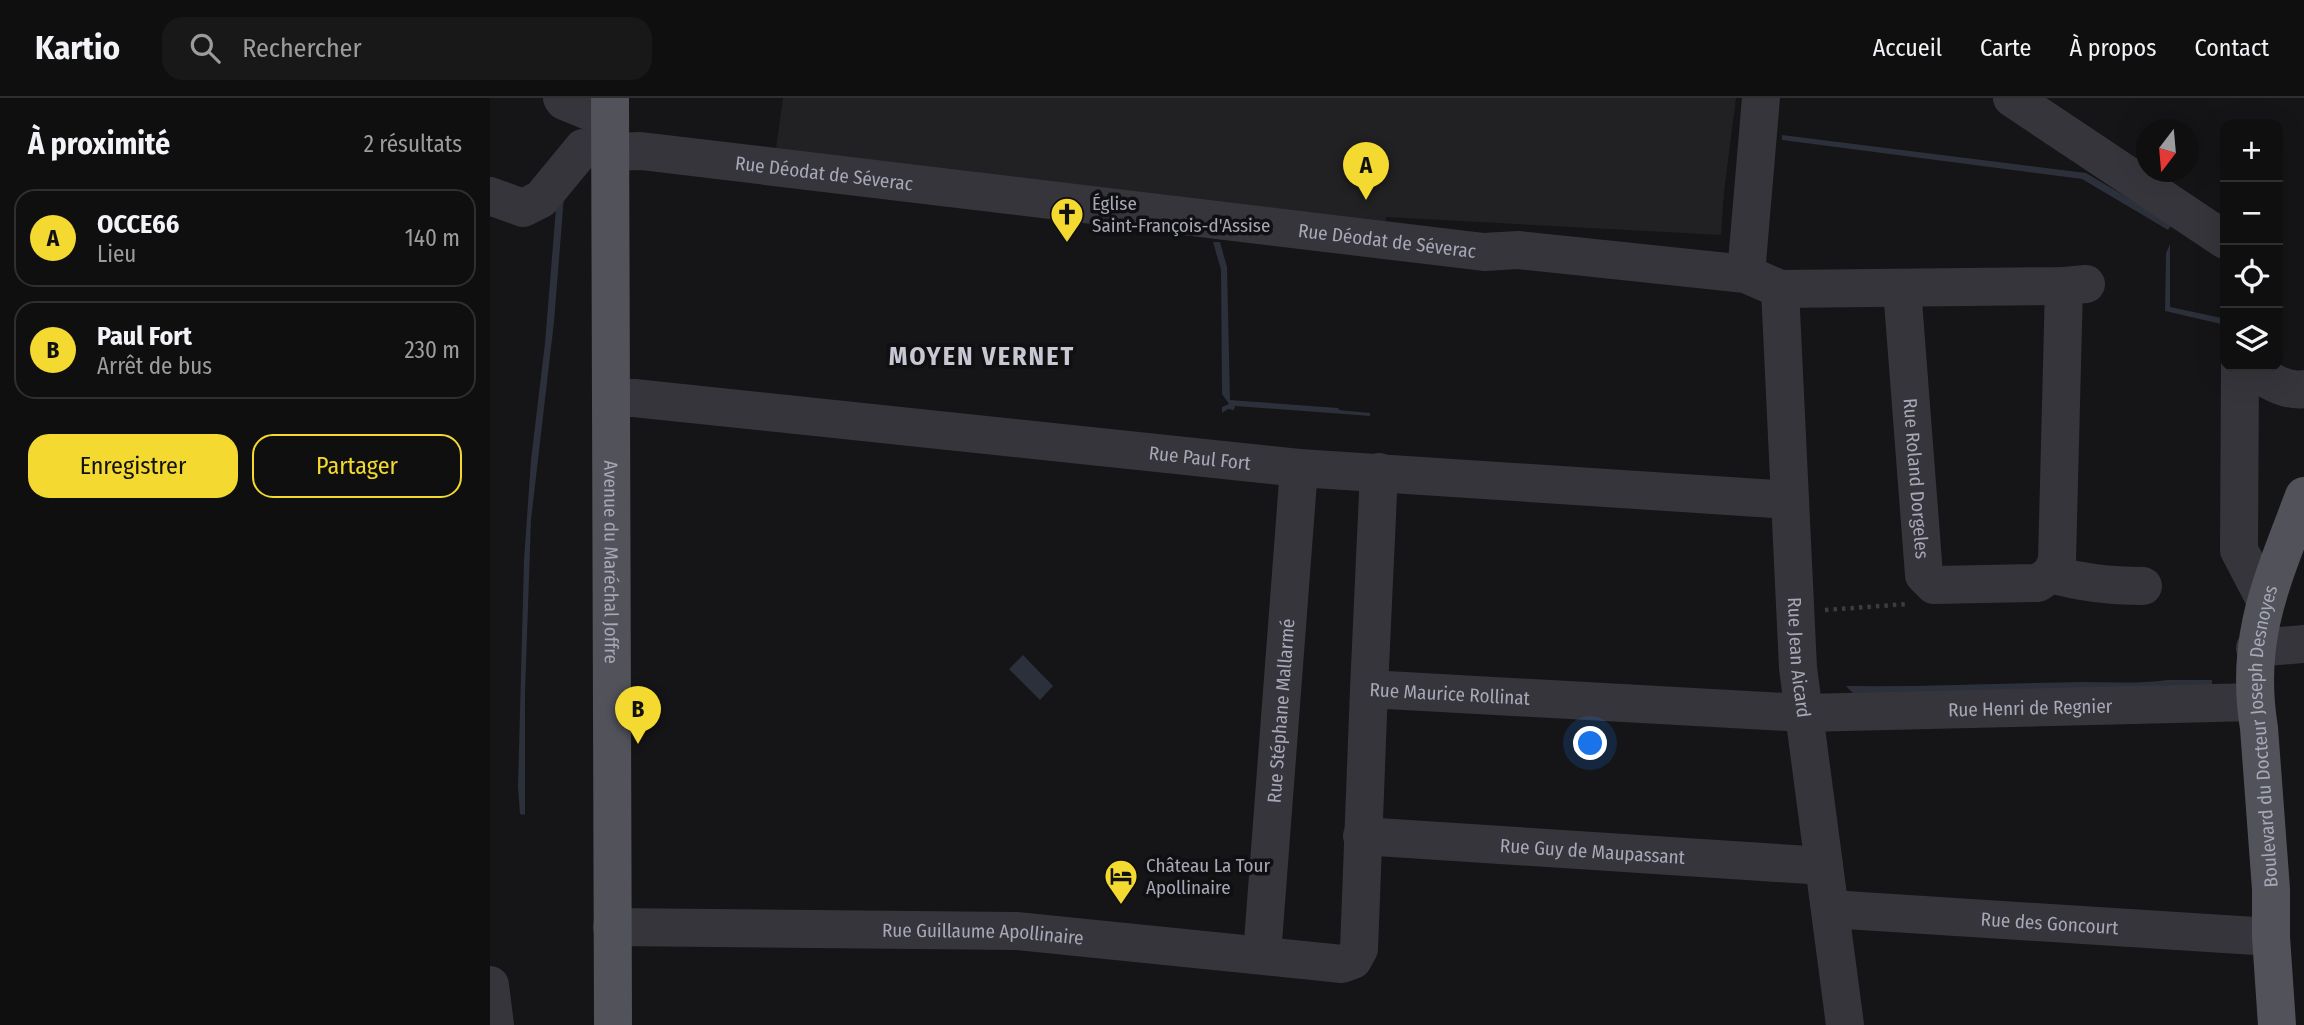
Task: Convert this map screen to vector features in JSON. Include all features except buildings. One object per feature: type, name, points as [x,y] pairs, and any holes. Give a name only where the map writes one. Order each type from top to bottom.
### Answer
[{"type":"main road","name":"Avenue du Maréchal Joffre","points":[[610,123],[612,1025]]},
{"type":"main road","name":"Boulevard du Docteur Joseph Desnoyes","points":[[2277,1025],[2271,937],[2271,889],[2255,702],[2255,648],[2265,600],[2304,496]]},
{"type":"street","points":[[562,98],[564,102],[610,123]]},
{"type":"street","name":"Rue Jean Aicard","points":[[1761,98],[1763,282],[1790,500],[1798,668],[1846,1025]]},
{"type":"street","points":[[2011,98],[2220,237]]},
{"type":"street","name":"Rue Déodat de Séverac","points":[[490,196],[523,208],[541,199],[583,148],[610,123],[641,150],[1484,252],[1518,250],[1763,282]]},
{"type":"street","points":[[1763,282],[1902,288],[2075,285],[2057,561],[2051,574],[2106,586],[2143,586]]},
{"type":"street","name":"Rue Roland Dorgeles","points":[[1902,288],[1924,575],[1934,585],[2038,583],[2051,574]]},
{"type":"street","points":[[2240,371],[2239,550],[2265,600]]},
{"type":"street","points":[[2256,371],[2277,385],[2294,391],[2304,389]]},
{"type":"street","name":"Rue Paul Fort","points":[[611,398],[634,398],[1299,468],[1790,500]]},
{"type":"street","name":"Rue Stéphane Mallarmé","points":[[1262,955],[1299,468]]},
{"type":"street","points":[[1369,689],[1379,472]]},
{"type":"street","points":[[2255,648],[2304,644]]},
{"type":"street","name":"Rue Maurice Rollinat","points":[[1353,960],[1359,949],[1369,689],[1804,713]]},
{"type":"street","name":"Rue Henri de Regnier","points":[[1804,713],[2255,702]]},
{"type":"street","name":"Rue Guy de Maupassant","points":[[1362,836],[1824,866]]},
{"type":"street","name":"Rue des Goncourt","points":[[1830,909],[2271,937]]},
{"type":"street","name":"Rue Guillaume Apollinaire","points":[[612,927],[1016,931],[1342,964],[1353,960]]},
{"type":"street","points":[[490,985],[495,1025]]},
{"type":"path","points":[[1797,612],[1911,603],[1934,585]]},
{"type":"shaded area","points":[[783,98],[1736,98],[1721,235],[1386,217],[1385,227],[776,149]]},
{"type":"shaded area","points":[[1782,135],[2086,173],[2172,224],[2168,230],[2082,179],[1782,140]]},
{"type":"shaded area","points":[[559,171],[565,184],[554,322],[531,520],[525,693],[525,815],[520,814],[518,787],[524,560]]},
{"type":"shaded area","points":[[1213,242],[1220,242],[1227,267],[1230,400],[1338,408],[1370,413],[1370,416],[1235,406],[1234,410],[1228,409],[1222,413],[1222,407],[1229,404],[1222,394],[1221,270]]},
{"type":"shaded area","points":[[2170,244],[2170,307],[2220,318],[2220,324],[2165,311],[2166,253]]},
{"type":"shaded area","points":[[1023,655],[1053,686],[1040,700],[1009,669]]},
{"type":"shaded area","points":[[2212,680],[2212,685],[2166,685],[2136,690],[1855,695],[1846,686],[2135,682]]},
{"type":"place","name":"OCCE66","points":[[1366,200]]},
{"type":"place","name":"Église Saint-François-d'Assise","points":[[1067,244]]},
{"type":"place","name":"Paul Fort","points":[[638,744]]},
{"type":"place","name":"Château La Tour Apollinaire","points":[[1121,906]]},
{"type":"district","name":"MOYEN VERNET","points":[[982,356]]}]
